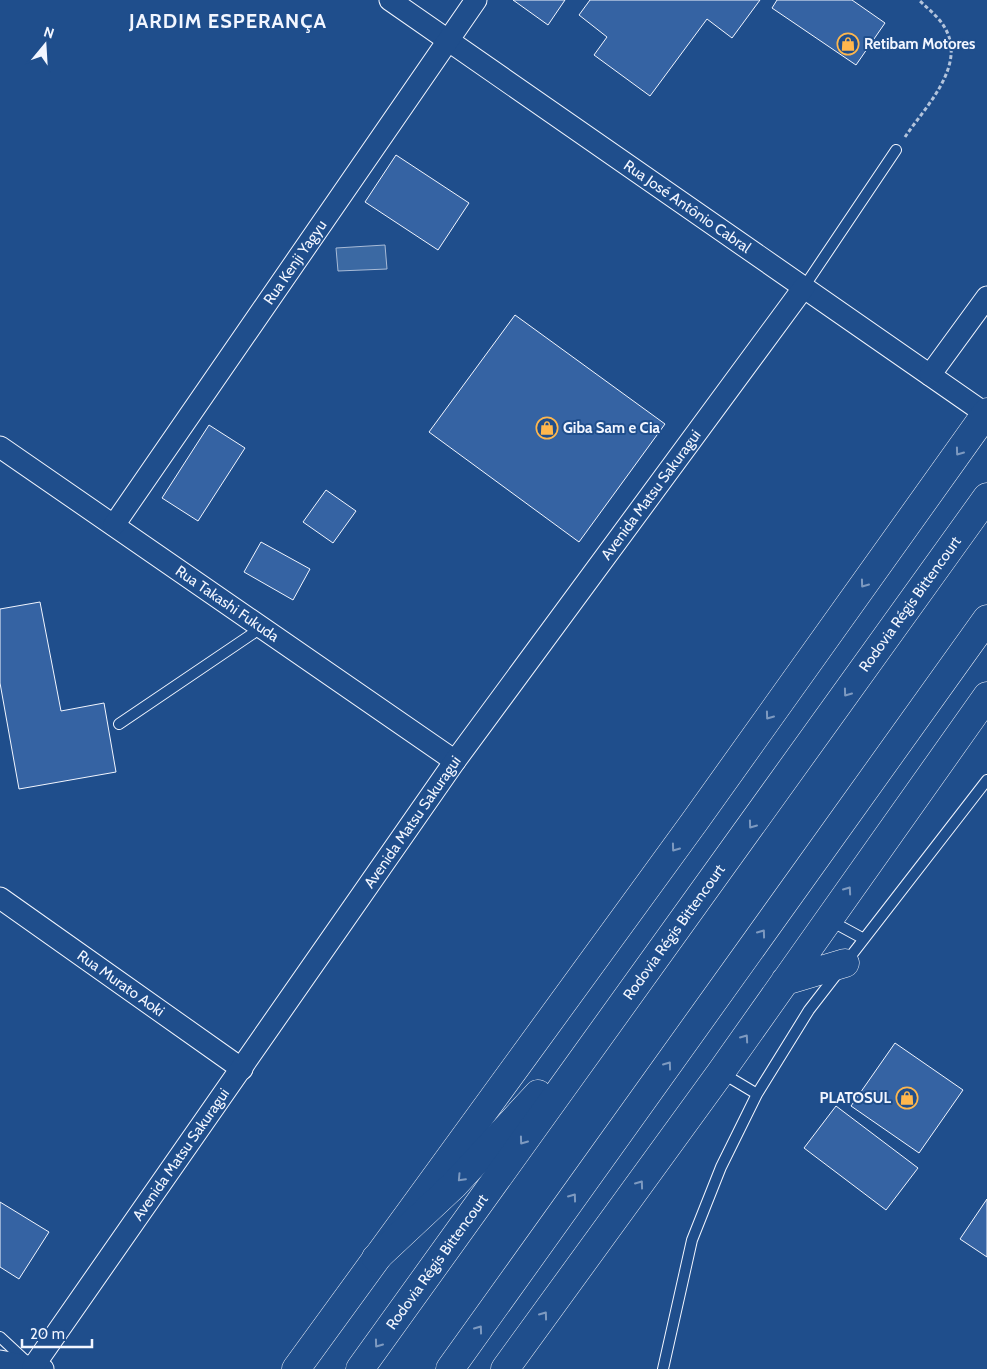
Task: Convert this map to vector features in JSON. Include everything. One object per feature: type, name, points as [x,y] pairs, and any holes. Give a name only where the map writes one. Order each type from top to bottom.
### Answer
[{"type":"main road","points":[[296,1369],[695,821],[986,413]]},
{"type":"main road","name":"Rodovia Régis Bittencourt","points":[[360,1369],[987,497]]},
{"type":"main road","points":[[450,1369],[987,619]]},
{"type":"main road","points":[[515,1363],[987,696]]},
{"type":"main road","points":[[785,981],[845,963]]},
{"type":"main road","points":[[376,1258],[454,1185],[645,972]]},
{"type":"street","name":"Rua José Antônio Cabral","points":[[390,0],[986,413]]},
{"type":"street","name":"Rua Kenji Yagyu","points":[[114,525],[449,42],[476,0]]},
{"type":"street","name":"Avenida Matsu Sakuragui","points":[[38,1368],[455,761],[804,287]]},
{"type":"street","points":[[930,375],[987,297]]},
{"type":"street","name":"Rua Takashi Fukuda","points":[[1,448],[455,761]]},
{"type":"street","name":"Rua Murato Aoki","points":[[0,898],[242,1069]]},
{"type":"street","points":[[0,1362],[38,1368]]},
{"type":"lane","points":[[804,287],[896,150]]},
{"type":"lane","points":[[120,724],[261,628]]},
{"type":"lane","points":[[663,1369],[692,1240],[725,1160],[757,1094],[809,1010],[987,780]]},
{"type":"lane","points":[[828,919],[864,939]]},
{"type":"lane","points":[[721,1072],[757,1094]]},
{"type":"lane","points":[[0,1337],[38,1368]]},
{"type":"path","points":[[896,150],[942,81],[951,63],[952,50],[947,31],[937,17],[919,0]]},
{"type":"water","points":[[385,245],[387,269],[338,271],[336,248]]},
{"type":"building","points":[[513,0],[565,0],[548,25]]},
{"type":"building","points":[[590,0],[760,0],[732,38],[707,19],[650,96],[594,55],[607,37],[579,15]]},
{"type":"building","name":"Retibam Motores","points":[[777,0],[852,0],[885,23],[856,65],[772,8]]},
{"type":"building","points":[[396,155],[469,203],[438,250],[365,202]]},
{"type":"building","name":"Giba Sam e Cia","points":[[515,315],[665,424],[579,542],[429,432]]},
{"type":"building","points":[[209,425],[245,448],[198,521],[162,498]]},
{"type":"building","points":[[326,490],[356,511],[333,543],[303,522]]},
{"type":"building","points":[[261,542],[310,569],[293,600],[244,572]]},
{"type":"building","points":[[40,602],[61,711],[104,703],[116,772],[19,789],[0,683],[0,609]]},
{"type":"building","name":"PLATOSUL","points":[[895,1043],[963,1090],[919,1153],[851,1106]]},
{"type":"building","points":[[836,1106],[918,1168],[886,1210],[804,1148]]},
{"type":"building","points":[[987,1199],[987,1257],[960,1239]]},
{"type":"building","points":[[0,1202],[49,1232],[19,1279],[0,1267]]},
{"type":"place","name":"Retibam Motores","points":[[848,44]]},
{"type":"place","name":"Giba Sam e Cia","points":[[547,428]]},
{"type":"place","name":"PLATOSUL","points":[[907,1098]]},
{"type":"district","name":"JARDIM ESPERANÇA","points":[[228,21]]}]
